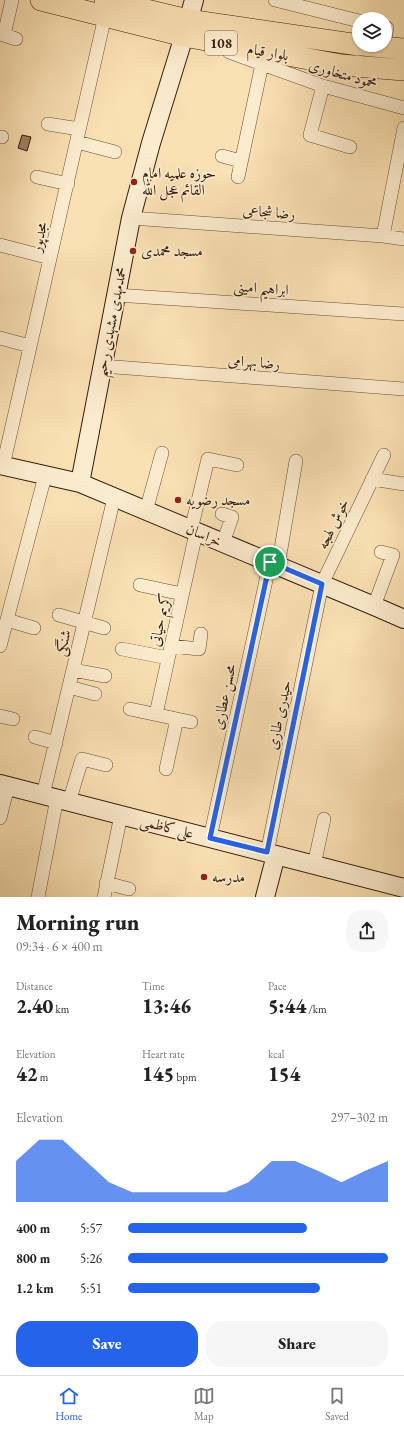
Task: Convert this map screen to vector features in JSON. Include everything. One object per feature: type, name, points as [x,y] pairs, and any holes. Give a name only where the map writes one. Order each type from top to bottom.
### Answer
[{"type":"main road","name":"بلوار قیام","points":[[41,0],[105,8],[341,65],[404,70]]},
{"type":"main road","name":"محمدمهدی مشهدی رحیم","points":[[80,483],[131,218],[151,143],[194,0]]},
{"type":"main road","name":"بلوار قیام","points":[[186,28],[352,44]]},
{"type":"main road","points":[[392,44],[404,49]]},
{"type":"main road","name":"خراسان","points":[[2,465],[80,483],[404,619]]},
{"type":"main road","name":"علی کاظمی","points":[[4,785],[404,888]]},
{"type":"main road","points":[[264,897],[271,854]]},
{"type":"street","points":[[7,36],[12,0]]},
{"type":"street","points":[[275,0],[352,19]]},
{"type":"street","name":"مجدپور","points":[[2,465],[68,184],[105,8]]},
{"type":"street","name":"محمود متخاوری","points":[[186,28],[262,64],[323,86],[404,108]]},
{"type":"street","points":[[238,177],[262,64]]},
{"type":"street","points":[[323,86],[310,135],[350,147]]},
{"type":"street","points":[[48,124],[115,152]]},
{"type":"street","points":[[383,236],[404,128]]},
{"type":"street","points":[[222,156],[241,161]]},
{"type":"street","points":[[37,177],[68,184]]},
{"type":"street","name":"رضا شجاعی","points":[[131,218],[383,236],[404,239]]},
{"type":"street","points":[[0,245],[50,258]]},
{"type":"street","name":"ابراهیم امینی","points":[[116,295],[404,314]]},
{"type":"street","points":[[0,338],[30,346]]},
{"type":"street","name":"رضا بهرامی","points":[[102,366],[404,389]]},
{"type":"street","points":[[146,511],[162,453]]},
{"type":"street","name":"خوش لهجه","points":[[322,584],[384,455]]},
{"type":"street","name":"کریم حیاتی","points":[[156,714],[194,542],[194,531],[208,459],[237,465]]},
{"type":"street","name":"محسن عطاری","points":[[210,838],[274,564],[296,461]]},
{"type":"street","points":[[0,646],[45,476]]},
{"type":"street","points":[[372,478],[404,484]]},
{"type":"street","name":"شنگی","points":[[56,798],[56,743],[114,498]]},
{"type":"street","points":[[223,543],[231,517]]},
{"type":"street","points":[[374,606],[393,555],[381,552]]},
{"type":"street","points":[[140,584],[182,594]]},
{"type":"street","name":"حیدری طاری","points":[[271,854],[322,584]]},
{"type":"street","points":[[59,616],[104,628]]},
{"type":"street","points":[[7,620],[34,628]]},
{"type":"street","points":[[122,649],[170,652],[199,649],[201,634]]},
{"type":"street","points":[[73,670],[105,676]]},
{"type":"street","points":[[69,687],[95,694]]},
{"type":"street","points":[[130,709],[191,722]]},
{"type":"street","points":[[0,716],[13,719]]},
{"type":"street","points":[[166,769],[177,719]]},
{"type":"street","points":[[35,737],[56,743]]},
{"type":"street","points":[[38,897],[56,798],[82,759],[106,765]]},
{"type":"street","points":[[0,818],[4,785]]},
{"type":"street","points":[[104,897],[121,815]]},
{"type":"street","points":[[314,865],[324,819]]},
{"type":"street","points":[[106,883],[129,888]]},
{"type":"building","points":[[22,135],[31,137],[27,151],[18,148]]},
{"type":"place","name":"حوزه علمیه امام القائم عجل الله","points":[[134,182]]},
{"type":"place","name":"مسجد محمدی","points":[[133,251]]},
{"type":"place","name":"مسجد رضویه","points":[[178,500]]},
{"type":"place","name":"مدرسه","points":[[204,877]]},
{"type":"route","points":[[270,562],[322,584],[267,852],[210,838],[270,562]]}]
